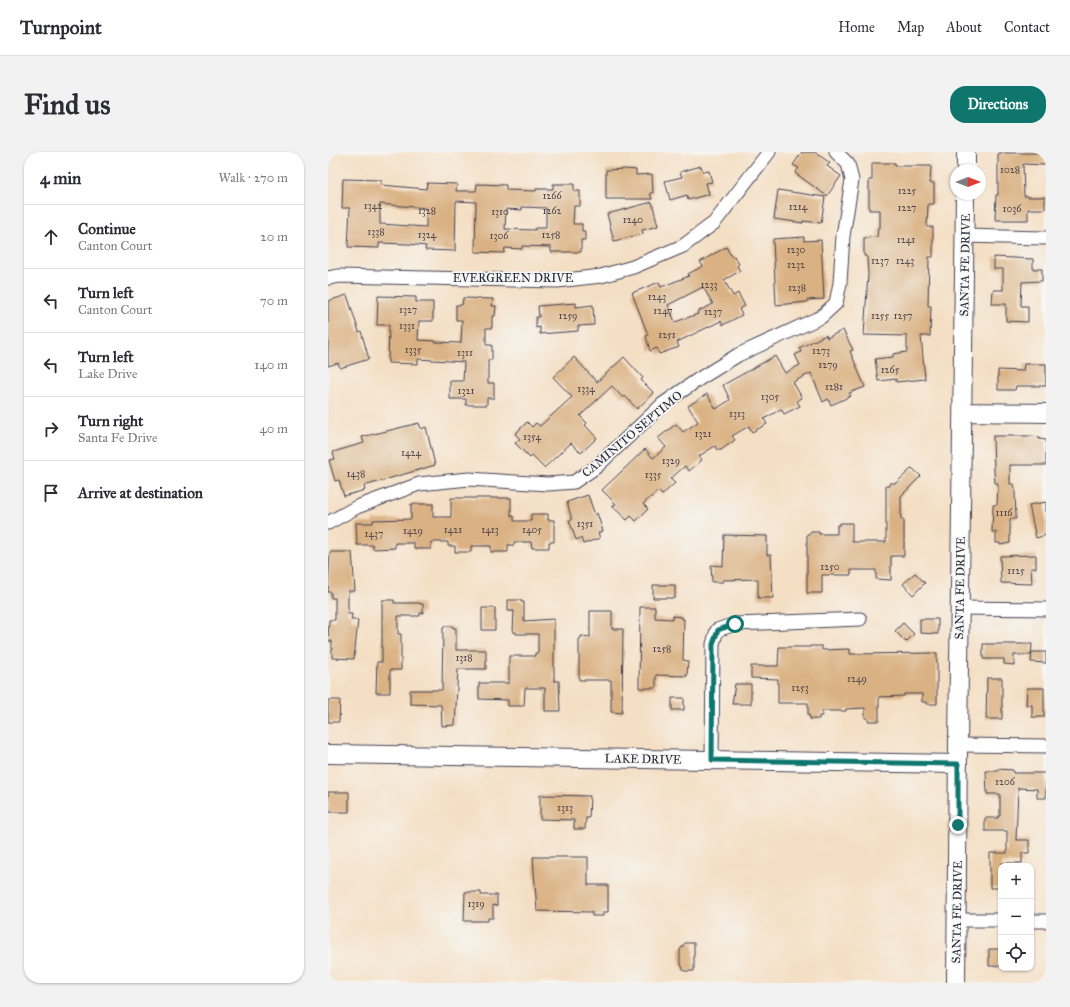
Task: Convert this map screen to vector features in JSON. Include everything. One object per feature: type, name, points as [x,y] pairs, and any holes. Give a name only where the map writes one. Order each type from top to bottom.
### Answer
[{"type":"main road","points":[[966,152],[966,164]]},
{"type":"main road","name":"SANTA FE DRIVE","points":[[956,983],[958,920],[958,745],[965,200]]},
{"type":"main road","points":[[963,412],[1046,412]]},
{"type":"main road","name":"LAKE DRIVE","points":[[328,754],[958,764]]},
{"type":"street","name":"EVERGREEN DRIVE","points":[[328,278],[346,276],[557,281],[601,276],[633,267],[683,246],[714,223],[769,152]]},
{"type":"street","name":"CAMINITO SEPTIMO","points":[[328,523],[357,507],[420,484],[469,479],[548,484],[574,482],[596,467],[663,404],[699,379],[738,355],[821,317],[836,303],[840,283],[842,236],[852,180],[848,164],[836,152]]},
{"type":"street","points":[[965,236],[1046,238]]},
{"type":"street","points":[[960,608],[1046,609]]},
{"type":"street","points":[[712,760],[713,644],[718,630],[735,624],[860,618]]},
{"type":"street","points":[[958,745],[1046,746]]},
{"type":"street","points":[[958,920],[998,920]]},
{"type":"street","points":[[1034,921],[1046,921]]},
{"type":"building","points":[[802,152],[815,152],[830,163],[827,166],[841,176],[827,196],[795,173],[799,168],[793,165]]},
{"type":"building","points":[[998,153],[1045,153],[1045,165],[1023,164],[1024,196],[1045,197],[1045,209],[1028,209],[1028,220],[995,220],[996,195],[998,195]]},
{"type":"building","points":[[872,163],[895,163],[895,166],[931,166],[930,183],[934,183],[934,204],[928,204],[927,227],[933,227],[933,257],[929,257],[928,306],[931,306],[930,336],[921,336],[925,379],[896,382],[896,379],[878,381],[875,359],[893,357],[893,354],[907,352],[907,336],[864,335],[868,274],[867,256],[864,256],[864,238],[877,237],[878,228],[880,228],[880,210],[869,210],[869,180],[872,180]]},
{"type":"building","points":[[701,166],[703,172],[709,171],[712,182],[706,183],[709,194],[688,200],[687,195],[670,200],[665,181],[682,177],[680,172]]},
{"type":"building","points":[[606,170],[636,170],[636,175],[652,174],[653,193],[650,193],[652,199],[606,199]]},
{"type":"building","points":[[343,179],[381,180],[381,185],[426,189],[427,183],[457,184],[456,191],[476,191],[477,184],[506,185],[506,190],[536,191],[536,189],[553,189],[553,184],[574,184],[574,191],[580,191],[580,206],[574,206],[573,224],[582,224],[582,231],[585,231],[585,240],[581,240],[581,252],[551,252],[551,247],[522,246],[522,249],[505,248],[504,253],[475,252],[476,202],[456,201],[455,251],[425,250],[426,246],[408,244],[379,243],[379,248],[348,247],[350,208],[342,208]],"holes":[[[380,204],[426,208],[426,227],[380,224]],[[522,207],[546,208],[546,228],[535,228],[535,230],[505,229],[506,209],[522,210]]]},
{"type":"building","points":[[778,190],[825,197],[821,223],[803,221],[803,223],[774,219]]},
{"type":"building","points":[[652,202],[658,226],[642,230],[643,234],[614,241],[607,214]]},
{"type":"building","points":[[804,237],[804,241],[821,240],[824,299],[776,305],[773,239]]},
{"type":"building","points":[[726,247],[732,257],[734,256],[739,264],[737,266],[740,271],[724,280],[733,296],[738,293],[745,306],[739,309],[742,315],[723,325],[721,321],[677,342],[679,347],[659,354],[657,348],[650,351],[646,336],[648,335],[632,293],[659,282],[661,287],[689,276],[688,274],[703,266],[700,262]],"holes":[[[703,287],[713,304],[697,312],[698,314],[675,322],[668,305]]]},
{"type":"building","points":[[994,257],[1033,259],[1033,269],[1042,269],[1042,281],[1022,282],[1021,306],[1028,306],[1028,322],[1006,321],[1006,304],[992,304],[993,290],[1003,290],[1003,269],[994,269]]},
{"type":"building","points":[[347,295],[359,332],[361,331],[369,359],[340,368],[338,363],[328,366],[328,301]]},
{"type":"building","points":[[378,296],[416,297],[416,302],[433,302],[433,321],[419,321],[418,340],[461,343],[462,320],[456,320],[456,305],[462,305],[463,298],[493,299],[492,306],[496,306],[495,316],[492,316],[492,328],[486,328],[486,345],[492,345],[492,360],[488,360],[488,383],[494,383],[494,398],[487,398],[487,405],[466,405],[466,399],[450,399],[450,381],[463,381],[464,362],[418,359],[418,364],[388,363],[389,325],[377,325]]},
{"type":"building","points":[[576,303],[576,307],[593,305],[594,325],[578,326],[578,331],[540,334],[540,327],[536,328],[536,317],[539,317],[538,306]]},
{"type":"building","points":[[843,330],[853,350],[850,351],[865,387],[849,393],[851,396],[831,405],[828,399],[823,402],[811,373],[793,382],[802,398],[797,401],[800,406],[784,414],[781,409],[764,419],[767,424],[752,432],[749,426],[732,436],[735,440],[721,450],[717,450],[715,446],[699,456],[702,460],[689,471],[685,466],[670,479],[675,483],[662,495],[658,491],[643,504],[648,509],[636,521],[631,516],[627,520],[612,506],[616,504],[602,490],[645,449],[653,458],[666,447],[658,438],[676,424],[683,432],[698,422],[688,406],[707,394],[716,409],[730,400],[723,385],[775,356],[785,373],[800,365],[795,355],[801,352],[799,348],[826,335],[827,338]]},
{"type":"building","points":[[574,357],[597,382],[624,357],[643,378],[641,380],[654,393],[637,409],[625,396],[623,398],[612,386],[580,416],[587,423],[585,425],[597,438],[581,453],[571,443],[544,468],[532,456],[530,458],[515,443],[520,439],[515,434],[527,422],[532,427],[536,423],[540,426],[572,397],[553,377]]},
{"type":"building","points":[[1024,364],[1046,364],[1046,386],[1016,386],[1015,390],[998,390],[998,370],[1023,371]]},
{"type":"building","points":[[419,423],[421,429],[426,427],[435,465],[364,486],[365,490],[344,496],[339,480],[335,481],[329,460],[335,459],[333,452],[364,443],[362,437]]},
{"type":"building","points":[[993,436],[1032,436],[1046,440],[1046,465],[1010,465],[1010,484],[1014,484],[1016,519],[1010,519],[1010,543],[1000,545],[1000,543],[996,543],[996,532],[992,532],[993,505],[997,505],[998,483],[995,483]]},
{"type":"building","points":[[912,468],[921,476],[901,496],[901,520],[904,520],[904,556],[891,556],[891,580],[876,579],[876,570],[851,570],[851,575],[822,575],[822,593],[807,593],[807,534],[810,534],[810,532],[819,532],[819,534],[837,534],[837,525],[840,525],[840,523],[852,523],[852,542],[886,542],[886,486],[890,486],[890,483],[896,483]]},
{"type":"building","points":[[588,495],[595,515],[597,513],[603,531],[598,533],[600,538],[583,544],[581,538],[576,540],[569,520],[572,520],[567,502]]},
{"type":"building","points":[[451,498],[511,498],[511,516],[514,516],[514,521],[531,521],[531,514],[548,514],[548,520],[554,520],[554,542],[549,542],[549,548],[532,548],[531,542],[514,542],[514,545],[508,545],[508,552],[491,552],[491,546],[471,546],[471,552],[455,552],[455,546],[448,546],[448,542],[431,542],[431,549],[414,549],[414,543],[395,543],[395,548],[373,549],[373,545],[357,545],[356,523],[373,523],[373,520],[411,519],[411,504],[433,504],[433,517],[451,517]]},
{"type":"building","points":[[1046,502],[1046,535],[1036,538],[1029,505]]},
{"type":"building","points":[[724,535],[767,536],[767,555],[771,555],[773,598],[758,598],[758,579],[723,580],[723,582],[712,582],[711,565],[723,566]]},
{"type":"building","points":[[330,552],[352,552],[355,591],[348,591],[348,614],[352,614],[351,620],[358,620],[354,659],[332,658],[332,641],[328,641],[329,620],[335,620],[335,598],[331,598],[331,592],[328,592]]},
{"type":"building","points":[[1036,555],[1036,568],[1031,568],[1032,584],[1001,583],[1000,556]]},
{"type":"building","points":[[915,573],[925,583],[913,595],[903,584]]},
{"type":"building","points":[[653,585],[675,585],[675,598],[653,598]]},
{"type":"building","points":[[382,600],[394,600],[394,603],[423,604],[423,613],[420,613],[420,616],[398,616],[398,634],[401,634],[401,670],[390,670],[390,693],[376,693],[377,662],[382,662]]},
{"type":"building","points":[[508,600],[521,600],[521,602],[524,602],[524,621],[554,619],[554,681],[559,681],[560,711],[545,711],[545,688],[525,688],[524,706],[508,706],[508,700],[479,699],[479,683],[509,683],[509,656],[535,656],[535,653],[538,653],[538,634],[516,634],[516,632],[513,632],[514,611],[508,611]]},
{"type":"building","points":[[640,607],[655,607],[655,618],[673,619],[673,616],[682,617],[682,619],[684,619],[683,660],[688,661],[687,676],[656,675],[656,688],[639,688]]},
{"type":"building","points":[[482,608],[495,608],[495,630],[482,630]]},
{"type":"building","points":[[590,611],[612,611],[612,629],[623,629],[622,713],[611,712],[611,680],[579,680],[579,639],[581,639],[581,636],[590,637]]},
{"type":"building","points":[[920,619],[938,619],[938,634],[920,633]]},
{"type":"building","points":[[903,623],[914,634],[906,642],[895,631]]},
{"type":"building","points":[[444,626],[453,626],[453,628],[456,628],[456,650],[486,650],[486,669],[458,669],[455,725],[442,726],[441,705],[410,704],[410,690],[442,690]]},
{"type":"building","points":[[983,644],[1032,644],[1031,655],[1014,655],[1014,665],[1004,664],[1004,659],[983,659]]},
{"type":"building","points":[[822,646],[822,650],[850,649],[850,654],[937,653],[937,704],[926,704],[926,702],[922,702],[922,694],[904,694],[904,696],[879,697],[879,721],[868,721],[868,718],[865,718],[865,708],[846,709],[846,711],[822,711],[822,716],[819,716],[819,719],[810,719],[810,716],[808,716],[808,703],[778,703],[778,679],[751,678],[751,666],[778,666],[779,647]]},
{"type":"building","points":[[1032,652],[1046,652],[1046,663],[1031,662]]},
{"type":"building","points":[[987,678],[1002,678],[1002,719],[986,719]]},
{"type":"building","points":[[735,684],[751,684],[751,704],[732,704]]},
{"type":"building","points":[[1027,688],[1044,688],[1044,717],[1032,717],[1032,705],[1026,705]]},
{"type":"building","points":[[672,698],[684,698],[684,710],[672,710]]},
{"type":"building","points":[[328,700],[340,700],[339,722],[328,722]]},
{"type":"building","points":[[998,769],[1013,770],[1013,773],[1046,773],[1046,798],[1037,798],[1037,789],[1018,788],[1016,840],[1029,840],[1029,853],[1022,853],[1022,863],[998,863],[998,888],[990,888],[990,853],[1007,853],[1007,831],[985,831],[985,818],[998,818],[998,816],[1000,816],[1000,794],[987,794],[986,771],[998,771]]},
{"type":"building","points":[[328,792],[349,792],[349,812],[328,812]]},
{"type":"building","points":[[540,795],[590,796],[589,818],[586,818],[585,829],[574,829],[574,820],[540,819]]},
{"type":"building","points":[[533,857],[588,857],[588,885],[608,885],[608,912],[603,912],[603,916],[592,916],[592,912],[537,911]]},
{"type":"building","points":[[465,892],[481,892],[481,895],[497,895],[497,906],[493,905],[493,918],[488,918],[488,921],[464,921]]},
{"type":"building","points":[[685,943],[694,943],[694,971],[684,971],[680,962],[680,950]]},
{"type":"building","points":[[989,949],[998,949],[998,966],[989,966]]},
{"type":"route","points":[[735,624],[718,630],[713,644],[712,760],[958,764],[958,825]]}]
